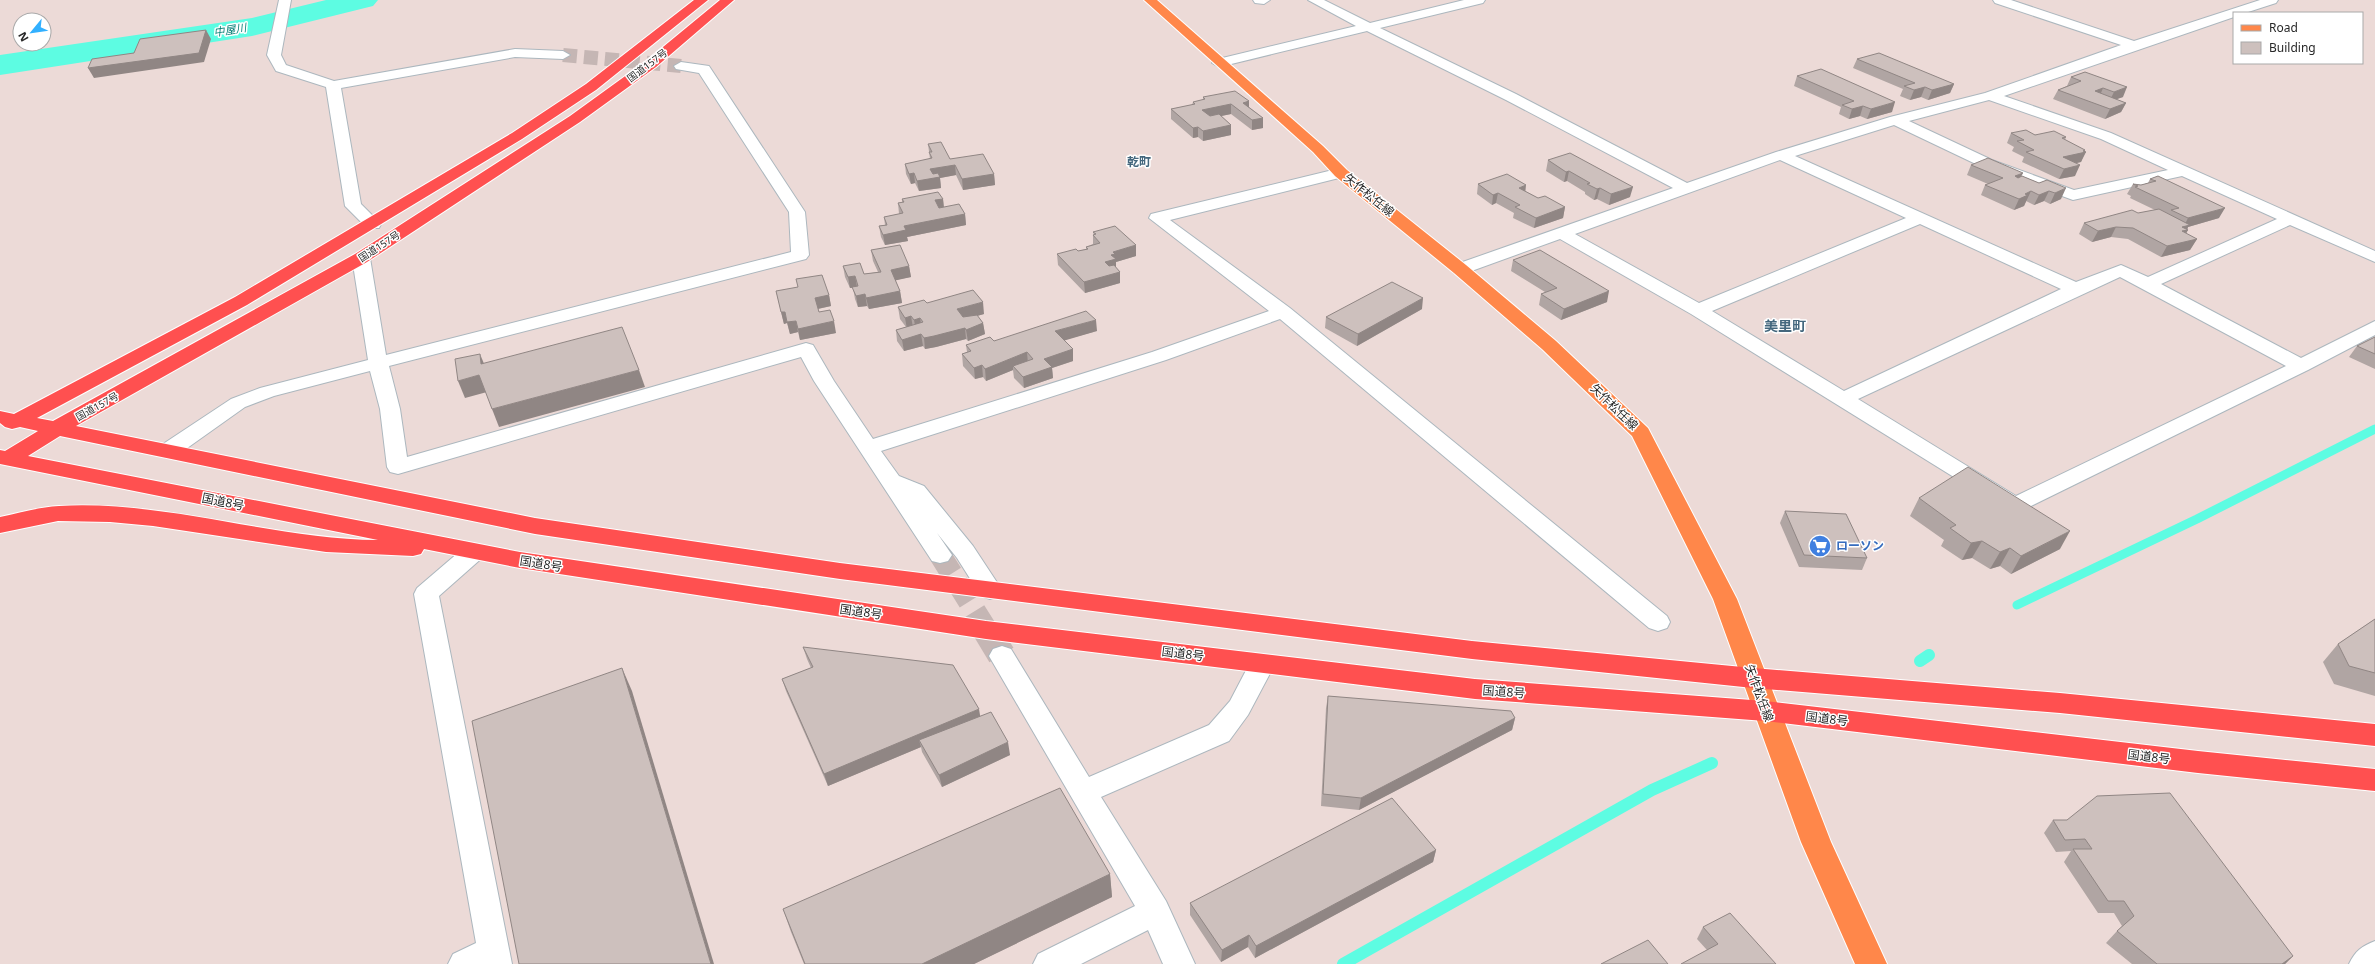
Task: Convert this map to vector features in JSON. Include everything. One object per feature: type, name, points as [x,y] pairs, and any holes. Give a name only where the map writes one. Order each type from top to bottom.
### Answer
[{"type":"highway","name":"国道157号","points":[[0,430],[9,418],[241,301],[373,224],[517,136],[590,87],[702,0]]},
{"type":"highway","name":"国道157号","points":[[3,460],[57,428],[361,258],[575,119],[651,64],[728,0]]},
{"type":"highway","points":[[9,418],[535,526],[840,571],[1472,650],[1753,678],[2060,703],[2375,735]]},
{"type":"highway","name":"国道8号","points":[[3,460],[462,549],[716,591],[986,630],[1475,689],[1765,712],[2198,762],[2375,780]]},
{"type":"highway","points":[[0,525],[64,513],[143,516],[259,535],[374,549],[462,549]]},
{"type":"main road","name":"矢作松任線","points":[[1150,0],[1219,63],[1318,149],[1341,173],[1460,269],[1549,345],[1641,433],[1725,599],[1765,712],[1816,842],[1871,964]]},
{"type":"street","points":[[285,0],[274,55],[281,68],[333,85],[515,54],[563,55]]},
{"type":"street","points":[[1259,0],[1264,0]]},
{"type":"street","points":[[1314,0],[1511,97],[1687,189]]},
{"type":"street","points":[[1439,0],[1453,6]]},
{"type":"street","points":[[1219,63],[1479,0]]},
{"type":"street","points":[[1999,0],[2134,45]]},
{"type":"street","points":[[2235,12],[2272,0]]},
{"type":"street","points":[[1460,269],[1781,155],[1895,120],[1990,96],[2134,45],[2233,13]]},
{"type":"street","points":[[168,451],[238,403],[267,392],[800,255],[797,212],[704,69],[681,66]]},
{"type":"street","points":[[333,85],[353,206],[373,224]]},
{"type":"street","points":[[1990,96],[2106,136],[2375,257]]},
{"type":"street","points":[[1895,120],[1986,163],[2073,195],[2184,170]]},
{"type":"street","points":[[1781,155],[1918,219],[2076,289]]},
{"type":"street","points":[[1341,173],[1157,218],[1283,312],[1658,622]]},
{"type":"street","points":[[2147,284],[2290,218]]},
{"type":"street","points":[[1698,310],[1918,219]]},
{"type":"street","points":[[1561,234],[1698,310],[1845,398],[2015,504],[2301,366],[2375,327]]},
{"type":"street","points":[[361,258],[378,363],[390,409],[398,467],[806,349],[824,381],[870,447],[940,555]]},
{"type":"street","points":[[1845,398],[2076,289],[2121,270],[2301,366]]},
{"type":"street","points":[[870,447],[1159,356],[1283,312]]},
{"type":"street","points":[[891,480],[916,491],[965,552],[990,590]]},
{"type":"street","points":[[462,549],[426,594],[495,958],[464,964]]},
{"type":"street","points":[[1002,656],[1155,911],[1179,964]]},
{"type":"street","points":[[1083,792],[1219,733],[1239,708],[1262,664]]},
{"type":"street","points":[[1049,964],[1155,911]]},
{"type":"street","points":[[2365,964],[2375,956]]},
{"type":"building","points":[[206,30],[199,53],[88,68],[92,59],[134,53],[140,39]]},
{"type":"building","points":[[1879,53],[1954,84],[1932,90],[1925,87],[1914,90],[1904,86],[1915,83],[1857,59]]},
{"type":"building","points":[[1821,69],[1895,102],[1871,109],[1863,106],[1852,109],[1842,105],[1854,101],[1797,76]]},
{"type":"building","points":[[2085,72],[2127,87],[2114,92],[2103,88],[2095,91],[2126,103],[2110,109],[2058,90],[2081,81],[2071,77]]},
{"type":"building","points":[[1235,91],[1249,101],[1243,103],[1263,118],[1252,120],[1231,104],[1202,110],[1210,116],[1219,114],[1231,125],[1203,131],[1198,127],[1193,128],[1171,109],[1195,104],[1193,102],[1205,99],[1203,97]]},
{"type":"building","points":[[2026,130],[2035,135],[2054,131],[2066,137],[2062,138],[2085,150],[2083,151],[2086,152],[2063,157],[2080,165],[2064,169],[2026,152],[2034,150],[2017,141],[2024,140],[2011,133]]},
{"type":"building","points":[[941,142],[950,159],[983,154],[994,174],[962,179],[955,165],[930,169],[933,174],[938,173],[940,177],[917,181],[914,173],[909,174],[905,164],[932,158],[929,152],[932,152],[928,144]]},
{"type":"building","points":[[1570,153],[1633,187],[1611,194],[1600,188],[1597,189],[1587,184],[1590,183],[1569,171],[1566,172],[1548,160]]},
{"type":"building","points":[[1988,158],[2023,173],[2015,176],[2018,178],[2022,176],[2039,183],[2047,180],[2066,188],[2055,193],[2049,191],[2039,195],[2031,191],[2025,194],[2028,195],[2019,199],[1985,185],[2003,178],[1971,165]]},
{"type":"building","points":[[1507,174],[1526,185],[1519,188],[1538,198],[1545,196],[1565,207],[1536,218],[1515,207],[1520,205],[1498,193],[1493,195],[1478,184]]},
{"type":"building","points":[[2158,176],[2225,208],[2188,218],[2171,210],[2179,208],[2135,187],[2138,186],[2133,184],[2141,185],[2156,181],[2150,179]]},
{"type":"building","points":[[938,192],[943,199],[935,200],[939,208],[959,204],[965,214],[904,226],[906,230],[883,235],[879,226],[887,225],[884,217],[903,213],[898,203],[904,202],[902,199]]},
{"type":"building","points":[[2159,209],[2190,225],[2182,227],[2188,230],[2182,231],[2197,239],[2167,246],[2133,228],[2116,227],[2098,231],[2084,223],[2132,210],[2138,213]]},
{"type":"building","points":[[1115,226],[1136,245],[1113,252],[1115,254],[1111,255],[1116,259],[1105,262],[1109,266],[1114,265],[1120,272],[1084,282],[1057,254],[1076,249],[1078,251],[1088,249],[1086,247],[1100,243],[1093,235],[1096,234],[1093,232]]},
{"type":"building","points":[[900,245],[909,266],[891,270],[900,291],[866,298],[865,294],[856,296],[852,287],[858,286],[855,276],[848,277],[843,266],[860,263],[864,274],[881,272],[871,250]]},
{"type":"building","points":[[1540,250],[1609,291],[1564,309],[1541,294],[1557,288],[1513,260]]},
{"type":"building","points":[[822,275],[829,295],[815,298],[819,312],[830,310],[834,321],[798,329],[796,321],[787,322],[785,312],[781,312],[776,291],[798,287],[796,279]]},
{"type":"building","points":[[1392,282],[1423,298],[1358,334],[1326,317]]},
{"type":"building","points":[[973,290],[983,302],[957,309],[963,317],[977,315],[983,323],[966,330],[965,328],[924,338],[921,334],[902,340],[896,330],[923,322],[920,318],[914,320],[911,316],[905,318],[898,307],[924,300],[927,303]]},
{"type":"building","points":[[1086,311],[1096,320],[1055,331],[1073,349],[1044,359],[1052,367],[1023,377],[1013,366],[1033,359],[1027,352],[985,369],[982,365],[974,368],[962,354],[971,351],[966,345],[990,337],[994,341]]},
{"type":"building","points":[[622,327],[639,370],[492,409],[479,375],[458,381],[455,359],[480,354],[481,364]]},
{"type":"building","points":[[2375,337],[2375,354],[2357,346]]},
{"type":"building","points":[[1968,467],[2070,531],[2021,556],[2010,548],[2000,552],[1982,541],[1971,543],[1950,528],[1956,525],[1919,498]]},
{"type":"building","points":[[1785,511],[1846,514],[1867,558],[1804,555]]},
{"type":"building","points":[[2375,619],[2375,673],[2349,666],[2338,644]]},
{"type":"building","points":[[803,647],[953,665],[979,709],[824,774],[782,679],[813,667]]},
{"type":"building","points":[[622,668],[711,964],[519,964],[472,721]]},
{"type":"building","points":[[1328,696],[1511,711],[1515,718],[1361,798],[1323,794]]},
{"type":"building","points":[[991,712],[1008,742],[939,775],[919,740]]},
{"type":"building","points":[[1060,788],[1110,874],[922,964],[805,964],[783,909]]},
{"type":"building","points":[[2170,793],[2293,956],[2282,964],[2157,964],[2117,931],[2134,916],[2124,901],[2108,901],[2073,849],[2092,849],[2085,839],[2065,840],[2053,820],[2067,820],[2097,796]]},
{"type":"building","points":[[1392,798],[1436,850],[1256,946],[1249,935],[1222,950],[1190,903]]},
{"type":"building","points":[[1730,913],[1776,964],[1681,964],[1718,944],[1703,927]]},
{"type":"building","points":[[1648,940],[1668,964],[1601,964]]},
{"type":"waterway","name":"中屋川","points":[[0,65],[252,27],[363,0]]},
{"type":"waterway","points":[[2017,605],[2197,519],[2375,429]]},
{"type":"waterway","points":[[1920,661],[1929,655]]},
{"type":"waterway","points":[[1343,964],[1652,790],[1712,763]]},
{"type":"tunnel","points":[[563,55],[681,66]]},
{"type":"tunnel","points":[[940,555],[988,632]]},
{"type":"tunnel","points":[[987,631],[1002,656]]},
{"type":"place","name":"ローソン","points":[[1820,546]]},
{"type":"district","name":"乾町","points":[[1139,162]]},
{"type":"district","name":"美里町","points":[[1785,326]]}]
